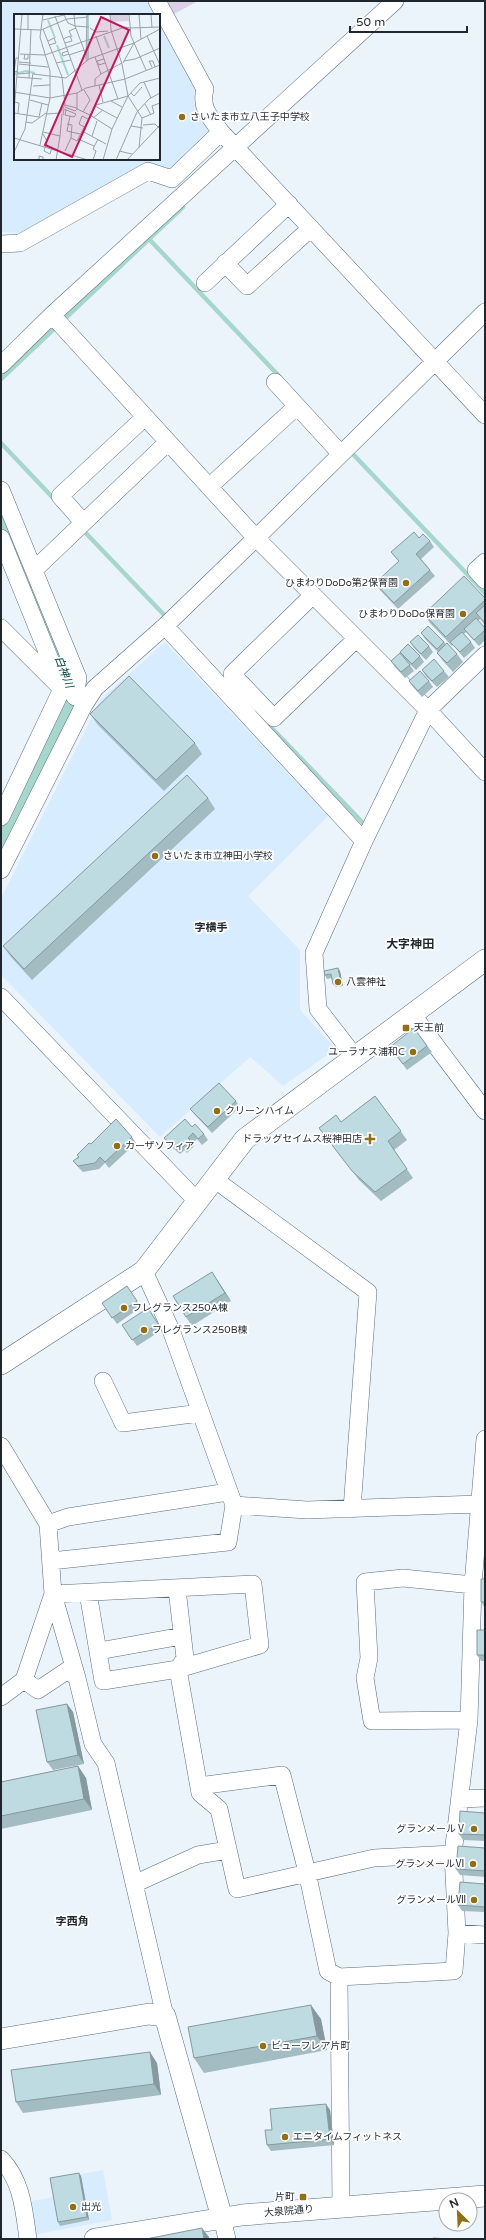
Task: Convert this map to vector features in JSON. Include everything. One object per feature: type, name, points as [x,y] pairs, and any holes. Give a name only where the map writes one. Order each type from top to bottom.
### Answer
[{"type":"street","points":[[157,1],[205,90],[202,101],[206,111],[221,132],[485,415]]},
{"type":"street","points":[[1,365],[52,316],[395,1]]},
{"type":"street","points":[[1,244],[20,243],[148,171],[172,179],[221,132]]},
{"type":"street","points":[[205,283],[288,204]]},
{"type":"street","points":[[225,264],[247,286],[311,228]]},
{"type":"street","points":[[1,817],[74,697],[95,688],[165,626],[485,312]]},
{"type":"street","points":[[52,316],[256,538],[428,710],[485,772]]},
{"type":"street","points":[[275,382],[341,454]]},
{"type":"street","points":[[209,487],[297,406]]},
{"type":"street","points":[[84,522],[60,496],[145,417]]},
{"type":"street","points":[[34,570],[168,442]]},
{"type":"street","points":[[1,490],[78,678],[74,697],[1,870]]},
{"type":"street","points":[[1,538],[74,697]]},
{"type":"street","points":[[485,562],[476,570],[485,580]]},
{"type":"street","points":[[313,595],[232,674],[274,718],[356,639]]},
{"type":"street","points":[[165,626],[364,841]]},
{"type":"street","points":[[1,628],[74,697]]},
{"type":"street","points":[[355,1057],[318,1009],[314,953],[364,841],[428,710],[485,655]]},
{"type":"street","points":[[1,1364],[144,1271],[245,1139],[485,960]]},
{"type":"street","points":[[1,997],[197,1201]]},
{"type":"street","points":[[412,1014],[485,1111]]},
{"type":"street","points":[[214,1179],[368,1292],[352,1509]]},
{"type":"street","points":[[51,1561],[228,1542],[231,1498],[170,1330],[144,1271]]},
{"type":"street","points":[[103,1381],[123,1423],[200,1413]]},
{"type":"street","points":[[199,1786],[282,1775],[307,1872],[328,1971],[339,1977],[454,1971],[457,1933],[453,1854],[469,1720],[473,1585],[485,1439]]},
{"type":"street","points":[[1,1446],[48,1524],[53,1594],[77,1678],[93,1744],[106,1763],[165,2016],[227,2239]]},
{"type":"street","points":[[48,1524],[68,1516],[231,1498],[307,1510],[352,1509],[480,1512]]},
{"type":"street","points":[[469,1720],[372,1721],[365,1678],[369,1658],[365,1582],[403,1578],[473,1585]]},
{"type":"street","points":[[53,1594],[253,1584],[260,1645],[178,1669],[103,1681],[88,1593]]},
{"type":"street","points":[[177,1589],[185,1658],[178,1669],[200,1793],[219,1809],[237,1889],[374,1858],[453,1854]]},
{"type":"street","points":[[1,1697],[24,1680],[53,1594]]},
{"type":"street","points":[[99,1651],[182,1636]]},
{"type":"street","points":[[24,1680],[38,1690],[68,1670],[77,1678]]},
{"type":"street","points":[[460,1799],[485,1798]]},
{"type":"street","points":[[134,1884],[198,1855],[228,1850]]},
{"type":"street","points":[[457,1933],[485,1935]]},
{"type":"street","points":[[339,1977],[341,2207]]},
{"type":"street","points":[[1,2039],[149,2014],[165,2016]]},
{"type":"street","points":[[1,2159],[15,2177],[22,2198],[28,2239]]},
{"type":"street","name":"大泉院通り","points":[[95,2239],[125,2237],[222,2218],[485,2196]]},
{"type":"shaded area","name":"さいたま市立八王子中学校","points":[[1,1],[150,1],[156,14],[14,14],[14,160],[160,160],[160,20],[199,91],[211,130],[171,172],[147,165],[22,233],[1,232]]},
{"type":"shaded area","points":[[167,1],[198,1],[174,14]]},
{"type":"shaded area","name":"さいたま市立神田小学校","points":[[165,642],[328,816],[248,896],[300,950],[300,1010],[336,1049],[283,1086],[250,1057],[160,1137],[1,975],[1,898],[101,699]]},
{"type":"shaded area","points":[[103,2170],[112,2220],[33,2235],[27,2202],[53,2197],[50,2180]]},
{"type":"building","points":[[414,532],[419,538],[423,534],[430,541],[416,554],[430,570],[394,603],[375,583],[399,561],[391,552]]},
{"type":"building","points":[[464,576],[485,598],[485,600],[446,637],[424,614]]},
{"type":"building","points":[[485,605],[485,623],[476,613]]},
{"type":"building","points":[[476,618],[485,630],[474,640],[464,629]]},
{"type":"building","points":[[428,626],[444,642],[437,649],[421,633]]},
{"type":"building","points":[[462,632],[471,642],[460,652],[450,642]]},
{"type":"building","points":[[418,635],[429,646],[421,654],[410,642]]},
{"type":"building","points":[[447,643],[457,654],[447,663],[437,653]]},
{"type":"building","points":[[408,644],[420,656],[412,664],[400,652]]},
{"type":"building","points":[[400,653],[410,665],[401,672],[391,661]]},
{"type":"building","points":[[434,659],[444,671],[432,681],[422,670]]},
{"type":"building","points":[[420,671],[429,681],[418,691],[409,681]]},
{"type":"building","points":[[129,676],[195,743],[156,780],[90,714]]},
{"type":"building","points":[[187,775],[208,798],[24,969],[3,946]]},
{"type":"building","points":[[338,968],[341,983],[333,984],[331,974],[325,975],[324,971]]},
{"type":"building","name":"ユーラナス浦和C","points":[[414,1028],[427,1046],[403,1064],[390,1047]]},
{"type":"building","name":"クリーンハイム","points":[[219,1083],[236,1101],[208,1127],[190,1109]]},
{"type":"building","points":[[375,1096],[401,1131],[388,1141],[407,1169],[375,1192],[352,1171],[319,1128],[336,1115],[341,1122]]},
{"type":"building","name":"カーザソフィア","points":[[116,1119],[132,1137],[105,1162],[100,1157],[95,1163],[78,1166],[73,1161],[79,1157],[77,1155],[89,1143],[91,1144]]},
{"type":"building","points":[[185,1119],[192,1127],[195,1124],[204,1134],[198,1139],[193,1133],[188,1138],[190,1140],[183,1147],[180,1144],[176,1148],[164,1138]]},
{"type":"building","points":[[212,1272],[225,1293],[186,1317],[173,1296]]},
{"type":"building","points":[[127,1286],[137,1301],[112,1318],[102,1303]]},
{"type":"building","name":"フレグランス250B棟","points":[[148,1308],[158,1324],[132,1340],[122,1325]]},
{"type":"building","points":[[481,1579],[485,1579],[485,1602],[481,1602]]},
{"type":"building","points":[[477,1630],[485,1630],[485,1655],[477,1655]]},
{"type":"building","points":[[67,1704],[78,1755],[47,1762],[36,1710]]},
{"type":"building","points":[[78,1766],[84,1799],[1,1816],[1,1782]]},
{"type":"building","name":"グランメールⅤ","points":[[460,1811],[485,1813],[485,1835],[459,1834]]},
{"type":"building","name":"グランメールⅥ","points":[[458,1846],[485,1848],[485,1871],[456,1869]]},
{"type":"building","name":"グランメールⅦ","points":[[460,1882],[485,1884],[485,1907],[458,1905]]},
{"type":"building","points":[[311,2005],[317,2036],[194,2058],[188,2027]]},
{"type":"building","points":[[150,2052],[154,2084],[16,2102],[11,2070]]},
{"type":"building","points":[[326,2104],[330,2139],[267,2145],[265,2130],[272,2130],[270,2109]]},
{"type":"building","points":[[79,2173],[87,2217],[58,2222],[50,2178]]},
{"type":"building","points":[[202,2228],[204,2239],[146,2239]]},
{"type":"waterway","points":[[1,379],[183,207]]},
{"type":"waterway","points":[[149,239],[280,377]]},
{"type":"waterway","points":[[1,443],[55,500]]},
{"type":"waterway","points":[[350,451],[485,593]]},
{"type":"waterway","name":"白神川","points":[[1,514],[72,692],[66,715],[1,848]]},
{"type":"waterway","points":[[82,529],[168,619]]},
{"type":"waterway","points":[[264,720],[365,825]]},
{"type":"waterway","points":[[5,817],[13,824]]},
{"type":"place","name":"さいたま市立八王子中学校","points":[[182,117]]},
{"type":"place","name":"ひまわりDoDo第2保育園","points":[[406,583]]},
{"type":"place","name":"ひまわりDoDo保育園","points":[[463,614]]},
{"type":"place","name":"さいたま市立神田小学校","points":[[155,856]]},
{"type":"place","name":"八雲神社","points":[[338,982]]},
{"type":"place","name":"天王前","points":[[406,1028]]},
{"type":"place","name":"ユーラナス浦和C","points":[[413,1052]]},
{"type":"place","name":"クリーンハイム","points":[[217,1111]]},
{"type":"place","name":"ドラッグセイムス桜神田店","points":[[370,1139]]},
{"type":"place","name":"カーザソフィア","points":[[117,1146]]},
{"type":"place","name":"フレグランス250A棟","points":[[124,1308]]},
{"type":"place","name":"フレグランス250B棟","points":[[144,1330]]},
{"type":"place","name":"グランメールⅤ","points":[[474,1829]]},
{"type":"place","name":"グランメールⅥ","points":[[473,1864]]},
{"type":"place","name":"グランメールⅦ","points":[[474,1900]]},
{"type":"place","name":"ビューフレア片町","points":[[263,2046]]},
{"type":"place","name":"エニタイムフィットネス","points":[[285,2137]]},
{"type":"place","name":"片町","points":[[303,2197]]},
{"type":"place","name":"出光","points":[[73,2207]]},
{"type":"district","name":"字横手","points":[[211,927]]},
{"type":"district","name":"大字神田","points":[[410,944]]},
{"type":"district","name":"字西角","points":[[72,1921]]}]
